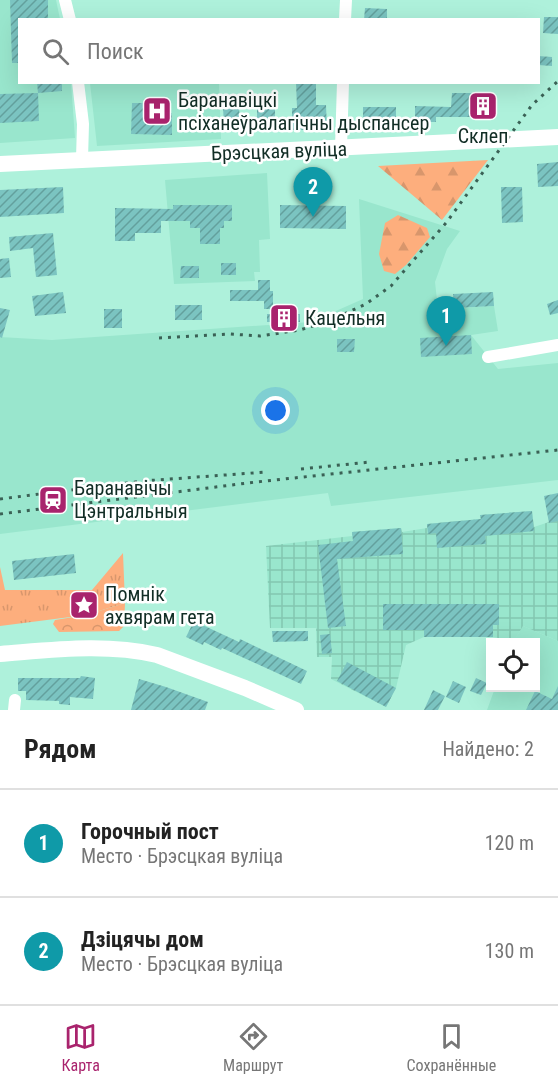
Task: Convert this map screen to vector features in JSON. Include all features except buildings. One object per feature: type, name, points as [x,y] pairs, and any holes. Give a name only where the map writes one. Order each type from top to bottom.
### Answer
[{"type":"main road","name":"Брэсцкая вуліца","points":[[0,164],[558,137]]},
{"type":"main road","points":[[0,654],[83,647],[143,651],[245,688],[296,710]]},
{"type":"street","points":[[66,0],[70,18]]},
{"type":"street","points":[[345,18],[346,0]]},
{"type":"street","points":[[78,84],[83,124],[82,159]]},
{"type":"street","points":[[342,148],[344,84]]},
{"type":"street","points":[[488,357],[558,345]]},
{"type":"shaded area","points":[[0,0],[56,0],[60,18],[18,18],[18,84],[71,84],[75,138],[0,143]]},
{"type":"shaded area","name":"Баранавіцкі псіханеўралагічны дыспансер","points":[[90,84],[219,84],[221,139],[97,146]]},
{"type":"shaded area","points":[[267,173],[270,239],[259,240],[260,272],[254,272],[255,281],[174,284],[165,180]]},
{"type":"shaded area","points":[[359,199],[460,231],[447,249],[435,282],[438,309],[494,306],[498,331],[471,335],[498,369],[558,363],[558,480],[331,506],[328,493],[0,534],[0,337],[52,340],[311,322],[363,299]]},
{"type":"shaded area","points":[[558,493],[558,641],[523,626],[516,638],[424,637],[406,645],[396,688],[386,707],[331,679],[332,657],[317,657],[316,628],[270,628],[266,546],[352,536],[352,532],[401,528],[402,532],[427,528],[427,524],[480,519],[480,515],[532,511],[534,527],[549,522]]},
{"type":"shaded area","points":[[523,626],[558,641],[558,710],[487,710],[494,692],[540,692],[540,638],[516,638]]},
{"type":"green space","points":[[488,160],[442,220],[378,166]]},
{"type":"green space","points":[[398,215],[427,228],[430,237],[406,265],[395,274],[384,271],[379,254],[385,223]]},
{"type":"green space","points":[[123,553],[125,603],[86,615],[0,626],[0,567],[5,590],[92,590]]},
{"type":"green space","points":[[125,603],[124,626],[119,631],[59,632],[53,624],[55,620],[86,615]]},
{"type":"railway","points":[[159,338],[230,334],[260,336],[300,330],[329,321],[366,304],[391,286],[446,223],[532,105],[558,81]]},
{"type":"railway","points":[[0,514],[256,482],[558,450]]},
{"type":"railway","points":[[301,469],[370,462]]},
{"type":"railway","points":[[0,499],[143,481],[266,472]]},
{"type":"place","name":"Склеп","points":[[483,106]]},
{"type":"place","name":"Баранавіцкі псіханеўралагічны дыспансер","points":[[157,111]]},
{"type":"place","name":"Дзіцячы дом","points":[[313,217]]},
{"type":"place","name":"Кацельня","points":[[284,318]]},
{"type":"place","name":"Горочный пост","points":[[446,346]]},
{"type":"place","name":"Баранавічы Цэнтральныя","points":[[53,500]]},
{"type":"place","name":"Помнік ахвярам гета","points":[[84,605]]}]
